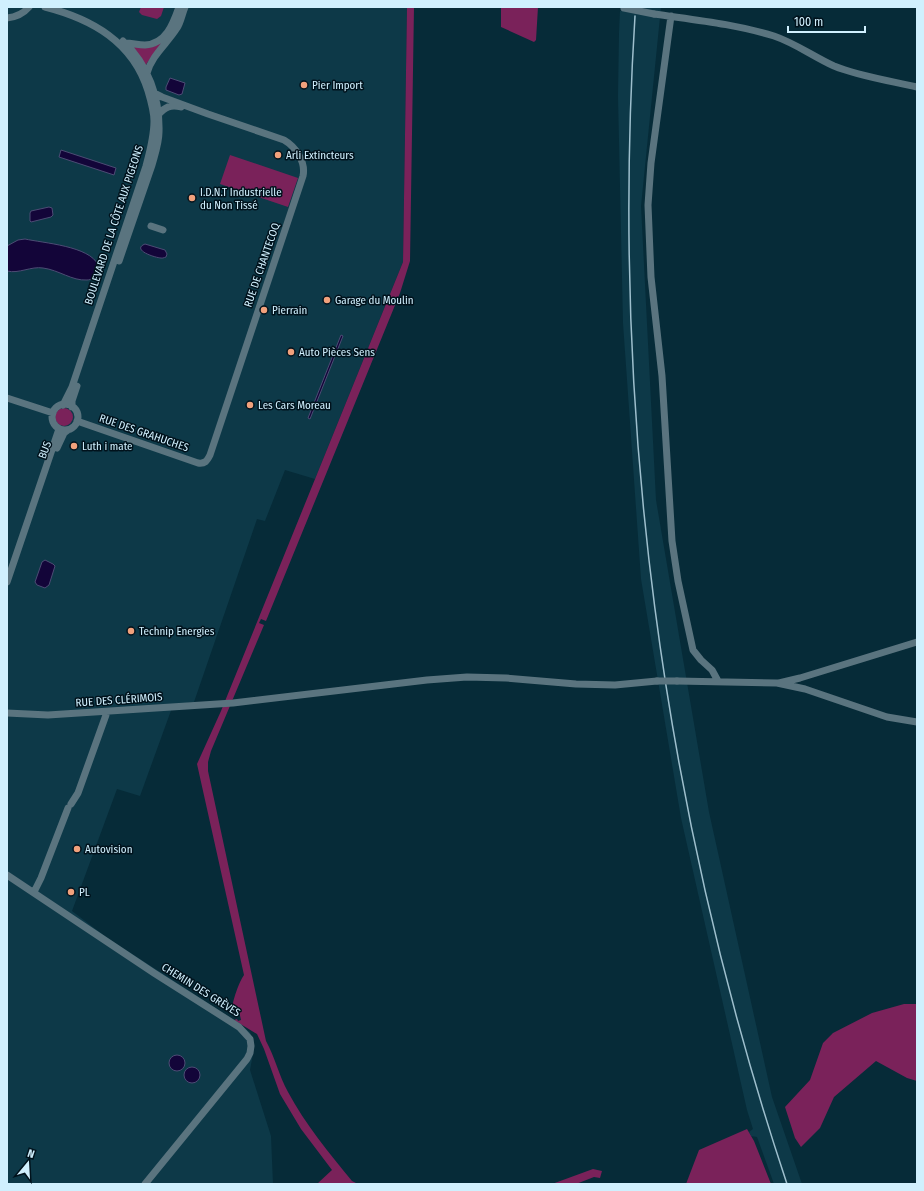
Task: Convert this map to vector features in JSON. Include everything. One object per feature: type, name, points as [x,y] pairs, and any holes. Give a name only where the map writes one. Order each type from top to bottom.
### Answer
[{"type":"street","points":[[7,18],[17,17],[25,12],[29,7]]},
{"type":"street","name":"BOULEVARD DE LA CÔTE AUX PIGEONS","points":[[45,7],[77,18],[97,27],[112,37],[124,48],[137,65],[143,76],[150,98],[154,119],[151,148],[146,166],[72,387],[63,405]]},
{"type":"street","name":"BOULEVARD DE LA CÔTE AUX PIGEONS","points":[[60,7],[81,14],[102,24],[126,43],[134,53],[147,73],[154,93],[158,115],[159,133],[156,149],[72,400],[72,407]]},
{"type":"street","points":[[126,43],[146,45],[158,41],[164,37],[172,25],[179,7]]},
{"type":"street","points":[[147,73],[149,64],[177,28],[185,7]]},
{"type":"street","points":[[621,8],[741,27],[775,36],[834,66],[859,74],[917,86]]},
{"type":"street","points":[[670,16],[651,163],[648,205],[651,277],[662,376],[672,541],[678,581],[693,650],[712,670],[718,681]]},
{"type":"street","name":"RUE DE CHANTECOQ","points":[[154,93],[208,114],[284,140],[297,151],[303,163],[304,173],[210,455],[205,463]]},
{"type":"street","points":[[158,115],[167,107],[175,105],[208,114]]},
{"type":"street","points":[[7,398],[53,413]]},
{"type":"street","points":[[63,405],[72,407],[77,413],[77,421],[72,428],[68,430],[59,429],[54,424],[52,417],[53,413],[57,408],[63,405]]},
{"type":"street","name":"RUE DES GRAHUCHES","points":[[77,421],[198,463],[205,463]]},
{"type":"street","points":[[7,582],[59,429]]},
{"type":"street","name":"BUS","points":[[43,476],[49,472],[59,443],[64,433],[68,430]]},
{"type":"street","points":[[777,683],[800,678],[917,642]]},
{"type":"street","name":"RUE DES CLÉRIMOIS","points":[[7,713],[48,716],[233,703],[427,680],[467,677],[615,685],[658,681],[777,683]]},
{"type":"street","points":[[777,683],[805,689],[887,717],[917,722]]},
{"type":"street","points":[[34,892],[41,878],[69,806],[78,793],[106,712]]},
{"type":"street","name":"CHEMIN DES GRÈVES","points":[[7,874],[154,973],[239,1027],[250,1039],[250,1053],[246,1059],[145,1184]]},
{"type":"shaded area","points":[[7,7],[407,7],[403,262],[315,479],[285,470],[265,521],[257,519],[194,702],[173,705],[140,796],[117,789],[72,911],[106,937],[222,1012],[250,1032],[253,1041],[253,1054],[250,1070],[271,1136],[273,1184],[7,1184]]},
{"type":"shaded area","points":[[141,7],[164,7],[161,16],[157,19],[142,15],[139,12]]},
{"type":"shaded area","points":[[407,7],[414,7],[410,261],[400,293],[266,621],[261,619],[259,623],[264,625],[211,751],[208,762],[208,771],[266,1041],[285,1086],[302,1115],[343,1170],[352,1181],[358,1184],[319,1184],[318,1183],[332,1170],[301,1129],[280,1094],[257,1034],[234,1020],[241,1020],[239,1011],[232,1013],[232,1009],[236,993],[244,975],[197,764],[221,711],[403,262]]},
{"type":"shaded area","points":[[501,7],[538,7],[536,40],[534,42],[501,27]]},
{"type":"shaded area","points":[[623,7],[661,7],[641,206],[656,500],[709,812],[772,1097],[802,1184],[774,1184],[757,1137],[751,1136],[749,1132],[753,1129],[747,1110],[681,818],[641,579],[623,323],[618,96],[620,11],[623,11]]},
{"type":"shaded area","points":[[176,26],[145,67],[131,46],[145,47]]},
{"type":"shaded area","points":[[170,78],[185,83],[182,94],[179,95],[166,90]]},
{"type":"shaded area","points":[[61,150],[116,168],[114,175],[59,157]]},
{"type":"shaded area","points":[[230,155],[298,178],[288,207],[220,184]]},
{"type":"shaded area","points":[[49,207],[52,208],[53,215],[51,217],[30,221],[31,211]]},
{"type":"shaded area","points":[[25,239],[65,246],[86,253],[98,265],[98,274],[90,279],[81,280],[43,268],[34,268],[16,272],[7,271],[7,246],[18,240]]},
{"type":"shaded area","points":[[145,244],[165,250],[167,254],[166,257],[156,257],[146,254],[141,249],[141,246]]},
{"type":"shaded area","points":[[341,335],[343,336],[310,419],[308,418]]},
{"type":"shaded area","points":[[60,408],[68,408],[73,413],[71,424],[68,426],[60,426],[55,421],[55,413]]},
{"type":"shaded area","points":[[45,560],[55,566],[49,585],[45,588],[37,585],[35,582],[42,562]]},
{"type":"shaded area","points":[[904,1004],[917,1004],[917,1081],[907,1078],[876,1061],[834,1097],[820,1128],[801,1147],[795,1138],[785,1107],[810,1080],[823,1043],[833,1033],[872,1013]]},
{"type":"shaded area","points":[[177,1055],[183,1057],[185,1063],[183,1069],[177,1071],[171,1069],[169,1063],[171,1057]]},
{"type":"shaded area","points":[[192,1067],[198,1069],[200,1075],[198,1081],[192,1083],[186,1081],[184,1075],[186,1069]]},
{"type":"shaded area","points":[[747,1129],[754,1141],[771,1184],[686,1184],[699,1150]]},
{"type":"shaded area","points":[[593,1169],[602,1171],[600,1178],[594,1177],[576,1184],[552,1184]]},
{"type":"railway","points":[[635,16],[629,164],[631,312],[639,460],[655,607],[677,754],[707,899],[744,1042],[787,1184]]},
{"type":"place","name":"Pier Import","points":[[304,85]]},
{"type":"place","name":"Arli Extincteurs","points":[[278,155]]},
{"type":"place","name":"I.D.N.T Industrielle du Non Tissé","points":[[192,198]]},
{"type":"place","name":"Garage du Moulin","points":[[327,300]]},
{"type":"place","name":"Pierrain","points":[[264,310]]},
{"type":"place","name":"Auto Pièces Sens","points":[[291,352]]},
{"type":"place","name":"Les Cars Moreau","points":[[250,405]]},
{"type":"place","name":"Luth i mate","points":[[74,446]]},
{"type":"place","name":"Technip Energies","points":[[131,631]]},
{"type":"place","name":"Autovision","points":[[77,849]]},
{"type":"place","name":"PL","points":[[71,892]]}]
